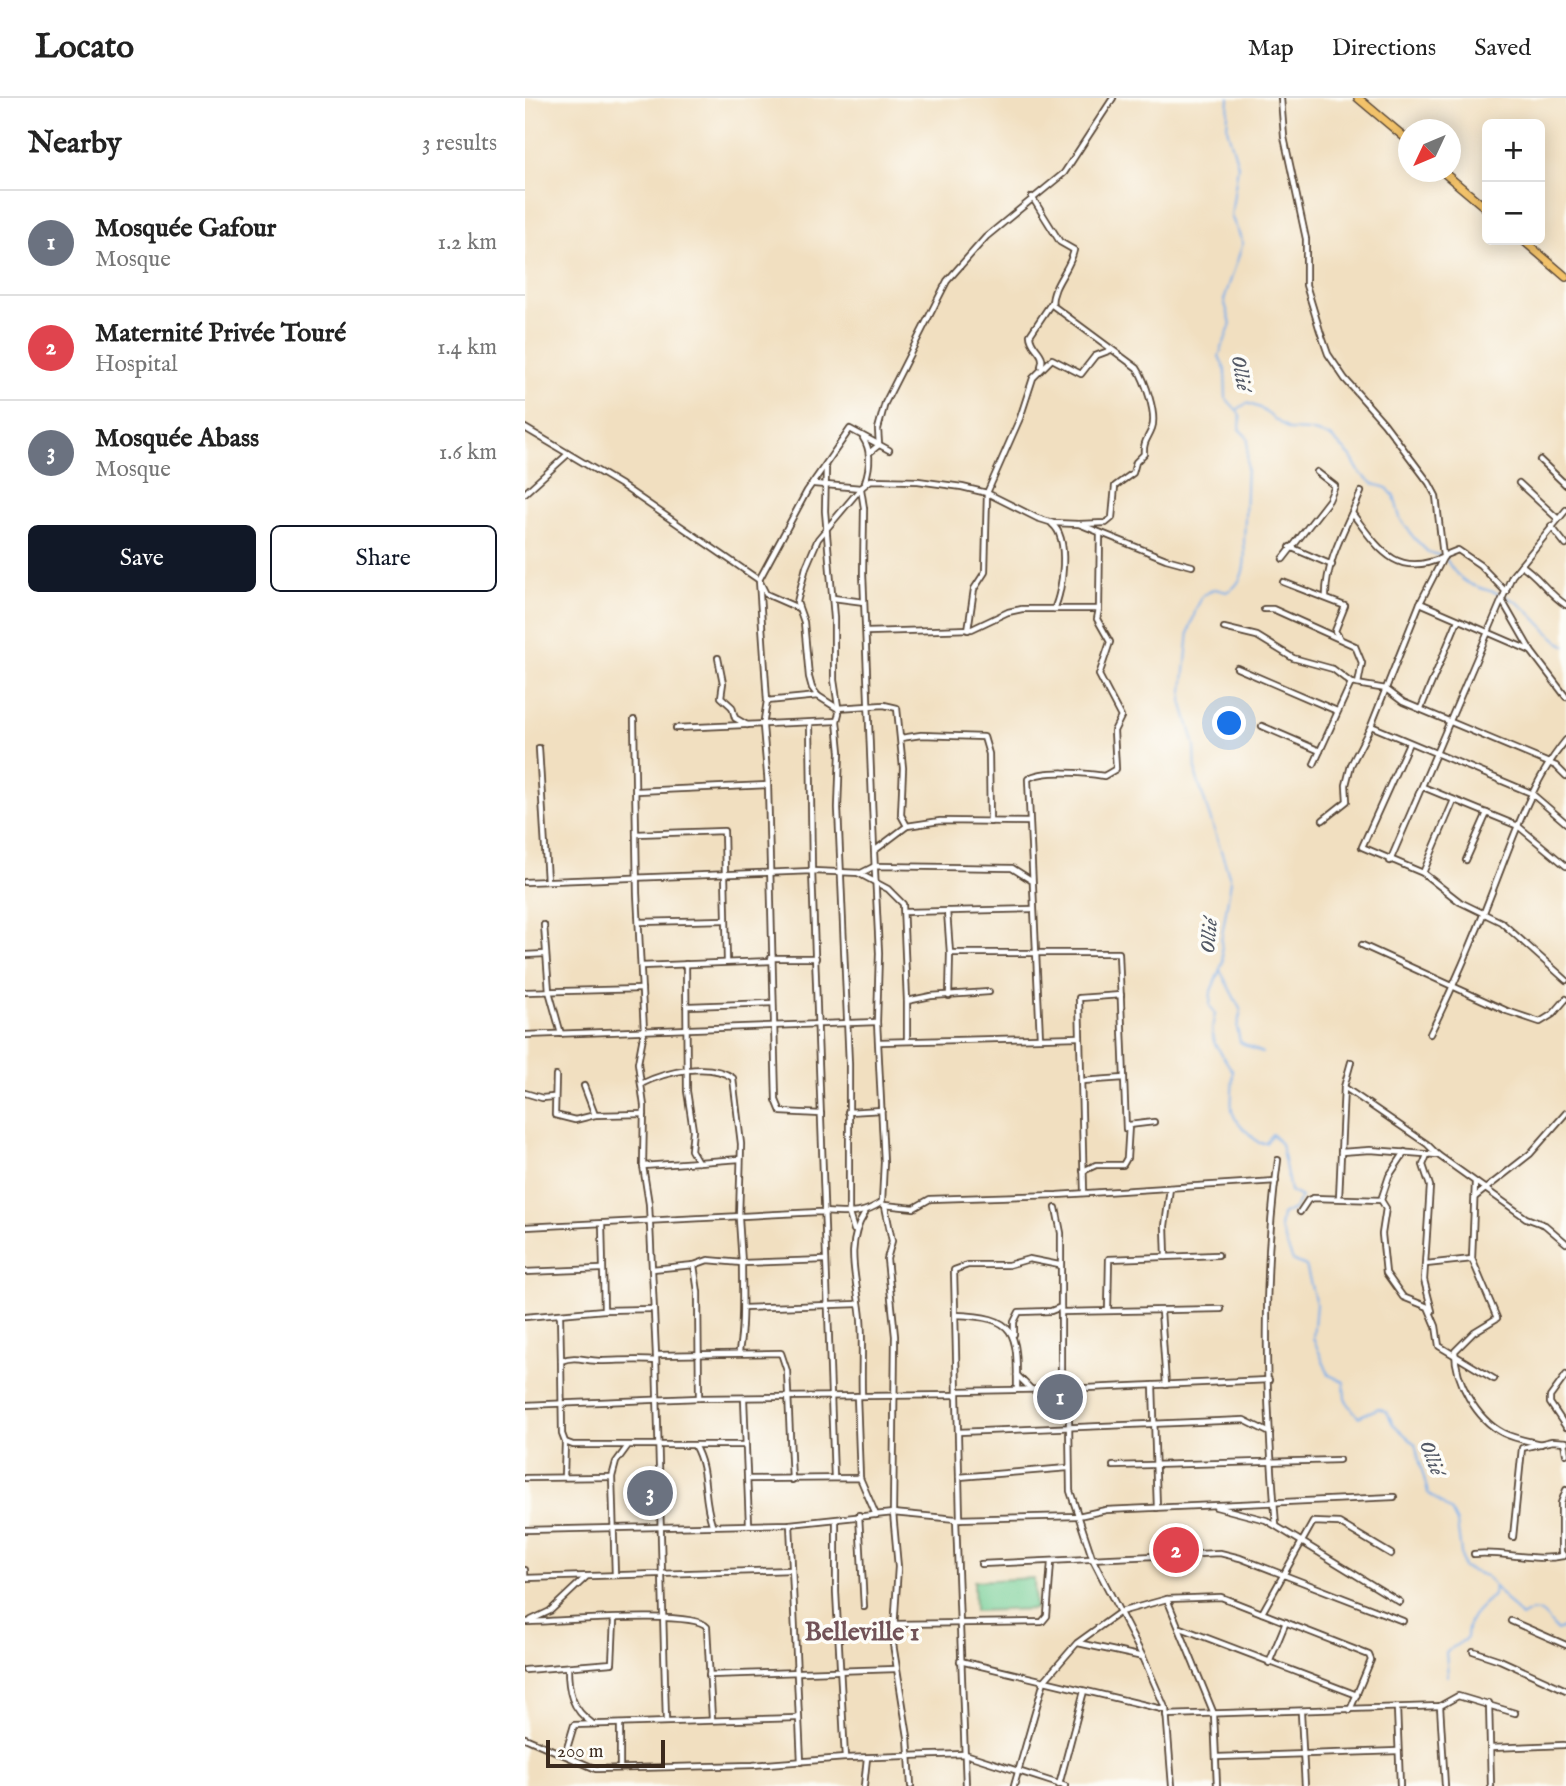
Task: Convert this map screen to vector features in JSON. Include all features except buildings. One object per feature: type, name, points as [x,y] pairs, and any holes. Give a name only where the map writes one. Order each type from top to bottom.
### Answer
[{"type":"main road","points":[[1358,98],[1398,132]]},
{"type":"main road","points":[[1455,182],[1482,205]]},
{"type":"main road","points":[[1529,245],[1566,277]]},
{"type":"street","points":[[879,444],[878,429],[885,403],[947,281],[986,237],[1075,161],[1081,145],[1113,98]]},
{"type":"street","points":[[1281,98],[1284,137],[1306,239],[1305,285],[1328,354],[1345,379],[1384,423],[1430,483],[1436,496],[1444,556],[1420,603],[1371,726],[1347,777],[1347,801],[1323,820]]},
{"type":"street","points":[[968,630],[974,589],[985,572],[987,493],[1020,418],[1033,378],[1044,361],[1030,335],[1052,302],[1060,279],[1070,267],[1074,250],[1060,242],[1032,197]]},
{"type":"street","points":[[1048,522],[1105,523],[1112,518],[1115,486],[1133,473],[1136,462],[1144,454],[1143,443],[1153,425],[1145,381],[1137,368],[1056,309],[1052,302]]},
{"type":"street","points":[[1039,370],[1052,359],[1081,374],[1095,356],[1112,350]]},
{"type":"street","points":[[525,428],[621,485],[759,580],[766,594],[798,609]]},
{"type":"street","points":[[821,1114],[781,1112],[778,1109],[768,872],[768,785],[763,726],[767,701],[759,580],[813,484],[851,429],[889,450]]},
{"type":"street","points":[[863,437],[869,447],[869,471],[865,482],[846,509],[828,524],[806,567],[798,609],[804,622],[809,677],[818,696],[837,708],[884,705],[897,708],[904,795],[901,815],[907,826]]},
{"type":"street","points":[[869,453],[879,444]]},
{"type":"street","points":[[525,493],[568,454]]},
{"type":"street","points":[[1539,460],[1566,485]]},
{"type":"street","points":[[827,464],[825,511],[833,598],[840,751],[840,872],[849,1214],[856,1251],[852,1274],[859,1304],[860,1478],[876,1515]]},
{"type":"street","points":[[1283,559],[1329,500],[1335,486],[1317,472]]},
{"type":"street","points":[[913,474],[918,481]]},
{"type":"street","points":[[865,482],[918,481],[987,493],[1056,527],[1063,541],[1061,594],[1054,609]]},
{"type":"street","points":[[1518,483],[1558,519]]},
{"type":"street","points":[[813,484],[861,488]]},
{"type":"street","points":[[861,488],[864,508],[867,708],[879,953],[877,1022],[883,1204],[892,1241],[887,1259],[895,1336],[893,1513],[898,1567],[893,1624],[911,1786]]},
{"type":"street","points":[[1326,597],[1332,565],[1361,492]]},
{"type":"street","points":[[1390,861],[1506,592],[1521,565],[1566,510]]},
{"type":"street","points":[[1352,513],[1379,546],[1402,564],[1419,565],[1458,550],[1480,565],[1506,592]]},
{"type":"street","points":[[1079,524],[1192,566]]},
{"type":"street","points":[[1551,526],[1566,545]]},
{"type":"street","points":[[1040,1038],[1031,880],[1030,778],[1081,772],[1104,776],[1116,769],[1114,732],[1121,717],[1099,675],[1110,642],[1097,619],[1100,533]]},
{"type":"street","points":[[1290,547],[1332,565]]},
{"type":"street","points":[[1521,565],[1533,573],[1549,594],[1566,605]]},
{"type":"street","points":[[1283,582],[1346,607],[1335,631],[1339,638]]},
{"type":"street","points":[[833,598],[864,602]]},
{"type":"street","points":[[1503,601],[1531,651],[1566,697]]},
{"type":"street","points":[[1420,603],[1531,651]]},
{"type":"street","points":[[867,632],[968,630],[1008,611],[1099,609]]},
{"type":"street","points":[[1264,609],[1273,609],[1339,638],[1359,650],[1362,663],[1358,684]]},
{"type":"street","points":[[1421,708],[1458,620]]},
{"type":"street","points":[[1224,628],[1257,636],[1293,658],[1333,669],[1352,683],[1386,689],[1403,702],[1556,766],[1566,776]]},
{"type":"street","points":[[718,658],[723,683],[721,696],[732,707],[735,718],[748,726]]},
{"type":"street","points":[[1237,668],[1337,711]]},
{"type":"street","points":[[1314,764],[1352,683]]},
{"type":"street","points":[[767,701],[818,696]]},
{"type":"street","points":[[634,720],[644,1031],[638,1063],[644,1114],[643,1166],[650,1223],[656,1358],[666,1721]]},
{"type":"street","points":[[676,728],[837,721]]},
{"type":"street","points":[[810,724],[812,871],[834,1477]]},
{"type":"street","points":[[1262,726],[1320,751]]},
{"type":"street","points":[[1371,726],[1531,793],[1566,823]]},
{"type":"street","points":[[901,738],[921,735],[984,737],[989,754],[990,822]]},
{"type":"street","points":[[1430,1034],[1454,986],[1531,793],[1546,764],[1566,740]]},
{"type":"street","points":[[1409,743],[1362,847],[1423,873],[1453,897],[1501,922],[1566,980]]},
{"type":"street","points":[[539,748],[547,881]]},
{"type":"street","points":[[637,791],[768,785]]},
{"type":"street","points":[[1423,787],[1518,826],[1566,866]]},
{"type":"street","points":[[1423,873],[1454,800]]},
{"type":"street","points":[[1466,860],[1487,813]]},
{"type":"street","points":[[874,851],[907,826],[940,821],[1029,822]]},
{"type":"street","points":[[636,834],[724,831],[727,961]]},
{"type":"street","points":[[525,882],[638,880],[768,872],[857,872],[875,866],[1012,868],[1031,880]]},
{"type":"street","points":[[857,872],[898,898],[906,912],[907,1040]]},
{"type":"street","points":[[906,912],[1033,909]]},
{"type":"street","points":[[947,911],[949,996]]},
{"type":"street","points":[[639,922],[725,920]]},
{"type":"street","points":[[544,925],[549,991],[561,1034]]},
{"type":"street","points":[[1362,945],[1507,1012],[1540,1022],[1553,1014],[1566,999]]},
{"type":"street","points":[[950,953],[1118,952],[1126,1129],[1125,1163],[1096,1165],[1083,1171]]},
{"type":"street","points":[[525,955],[545,954]]},
{"type":"street","points":[[641,965],[816,958]]},
{"type":"street","points":[[686,964],[689,1006],[687,1091],[693,1130],[691,1150],[698,1162]]},
{"type":"street","points":[[525,992],[642,989]]},
{"type":"street","points":[[907,1001],[989,992]]},
{"type":"street","points":[[1084,1192],[1080,996],[1121,995]]},
{"type":"street","points":[[689,1006],[773,1003]]},
{"type":"street","points":[[525,1035],[877,1022]]},
{"type":"street","points":[[879,1042],[1080,1037]]},
{"type":"street","points":[[1339,1198],[1345,1087],[1350,1062]]},
{"type":"street","points":[[641,1084],[663,1074],[687,1071],[711,1071],[733,1078],[740,1123],[740,1299],[743,1308],[739,1351]]},
{"type":"street","points":[[556,1076],[553,1113],[558,1117],[575,1120],[595,1115],[644,1114]]},
{"type":"street","points":[[1082,1081],[1124,1078]]},
{"type":"street","points":[[584,1086],[595,1115]]},
{"type":"street","points":[[1345,1087],[1427,1144],[1475,1182],[1526,1218],[1545,1225],[1566,1243]]},
{"type":"street","points":[[525,1093],[542,1098],[553,1097]]},
{"type":"street","points":[[848,1112],[882,1110]]},
{"type":"street","points":[[1475,1197],[1531,1154],[1566,1113]]},
{"type":"street","points":[[1126,1129],[1132,1122],[1154,1122]]},
{"type":"street","points":[[1341,1152],[1438,1155]]},
{"type":"street","points":[[1381,1200],[1389,1176],[1405,1152]]},
{"type":"street","points":[[1427,1155],[1423,1165],[1430,1186],[1424,1280],[1437,1341],[1443,1349],[1494,1379]]},
{"type":"street","points":[[643,1166],[740,1159]]},
{"type":"street","points":[[1276,1525],[1269,1380],[1269,1236],[1278,1160]]},
{"type":"street","points":[[525,1227],[739,1219],[825,1212],[849,1214],[865,1213],[883,1204],[914,1208],[930,1199],[1057,1195],[1276,1181]]},
{"type":"street","points":[[1454,1354],[1473,1332],[1497,1318],[1472,1259],[1475,1182]]},
{"type":"street","points":[[1166,1257],[1165,1226],[1170,1188]]},
{"type":"street","points":[[1300,1212],[1308,1200],[1381,1200]]},
{"type":"street","points":[[1381,1200],[1387,1208],[1382,1234],[1386,1273],[1403,1297],[1424,1304],[1432,1313]]},
{"type":"street","points":[[1056,1208],[1061,1234],[1059,1265],[1063,1389],[1069,1427],[1070,1491],[1093,1560],[1143,1657],[1166,1712],[1172,1786]]},
{"type":"street","points":[[854,1230],[865,1213]]},
{"type":"street","points":[[602,1224],[604,1310]]},
{"type":"street","points":[[1108,1310],[1109,1259],[1218,1255]]},
{"type":"street","points":[[967,1786],[959,1625],[959,1477],[954,1274],[957,1267],[1008,1265],[1029,1259],[1059,1265]]},
{"type":"street","points":[[1426,1264],[1472,1259]]},
{"type":"street","points":[[652,1269],[694,1265],[708,1260],[742,1264],[826,1260]]},
{"type":"street","points":[[694,1265],[699,1398]]},
{"type":"street","points":[[525,1272],[601,1269]]},
{"type":"street","points":[[743,1308],[859,1304]]},
{"type":"street","points":[[1017,1389],[1014,1322],[1019,1312],[1061,1309],[1220,1309]]},
{"type":"street","points":[[525,1317],[604,1310],[652,1310]]},
{"type":"street","points":[[1161,1311],[1166,1385]]},
{"type":"street","points":[[560,1315],[564,1477]]},
{"type":"street","points":[[955,1315],[988,1316],[999,1321],[1016,1342]]},
{"type":"street","points":[[561,1362],[581,1357],[602,1362],[612,1359],[739,1351],[781,1353],[787,1371],[792,1480]]},
{"type":"street","points":[[1454,1354],[1462,1385],[1482,1417],[1506,1435],[1541,1444]]},
{"type":"street","points":[[1017,1374],[1031,1389]]},
{"type":"street","points":[[1566,1376],[1550,1397],[1550,1403],[1566,1427]]},
{"type":"street","points":[[525,1405],[562,1405],[592,1401],[656,1402],[699,1398],[895,1396],[1269,1380]]},
{"type":"street","points":[[1153,1385],[1157,1508]]},
{"type":"street","points":[[744,1399],[749,1524]]},
{"type":"street","points":[[958,1432],[1154,1426],[1244,1420],[1271,1434]]},
{"type":"street","points":[[565,1442],[627,1447],[744,1446]]},
{"type":"street","points":[[1513,1536],[1520,1451],[1524,1445],[1565,1442],[1566,1454]]},
{"type":"street","points":[[694,1445],[704,1461],[704,1493],[712,1524]]},
{"type":"street","points":[[615,1575],[612,1477],[616,1462],[627,1447]]},
{"type":"street","points":[[1113,1466],[1339,1460]]},
{"type":"street","points":[[959,1477],[1069,1468]]},
{"type":"street","points":[[525,1478],[612,1477]]},
{"type":"street","points":[[749,1479],[860,1478]]},
{"type":"street","points":[[1474,1554],[1489,1552],[1550,1559],[1565,1557],[1561,1503],[1566,1490]]},
{"type":"street","points":[[525,1530],[790,1524],[893,1513],[958,1519],[1078,1516],[1106,1510],[1212,1506],[1274,1500],[1394,1497]]},
{"type":"street","points":[[1212,1506],[1253,1515],[1276,1525],[1399,1602]]},
{"type":"street","points":[[859,1515],[864,1607]]},
{"type":"street","points":[[837,1520],[836,1592],[845,1758]]},
{"type":"street","points":[[1262,1613],[1313,1522],[1331,1521],[1391,1554]]},
{"type":"street","points":[[790,1524],[801,1762]]},
{"type":"street","points":[[981,1564],[1220,1553],[1240,1558],[1403,1621]]},
{"type":"street","points":[[893,1624],[1026,1624],[1045,1620],[1051,1562]]},
{"type":"street","points":[[525,1570],[525,1578],[792,1570]]},
{"type":"street","points":[[526,1622],[550,1611],[587,1576]]},
{"type":"street","points":[[1014,1786],[1044,1681],[1077,1643],[1120,1612],[1167,1599],[1221,1597],[1372,1657],[1350,1710]]},
{"type":"street","points":[[1167,1599],[1214,1713],[1217,1786]]},
{"type":"street","points":[[526,1622],[664,1616],[692,1618],[705,1623],[712,1719]]},
{"type":"street","points":[[525,1670],[612,1663],[614,1620]]},
{"type":"street","points":[[1511,1621],[1566,1645]]},
{"type":"street","points":[[1269,1663],[1286,1622]]},
{"type":"street","points":[[1180,1628],[1357,1695]]},
{"type":"street","points":[[1077,1643],[1143,1657]]},
{"type":"street","points":[[1473,1651],[1566,1689]]},
{"type":"street","points":[[960,1661],[1166,1712],[1301,1713],[1440,1706],[1458,1696],[1489,1703],[1515,1713]]},
{"type":"street","points":[[568,1667],[570,1698],[579,1711],[594,1724]]},
{"type":"street","points":[[709,1675],[896,1669]]},
{"type":"street","points":[[525,1738],[589,1768],[965,1754],[1061,1785],[1084,1691]]},
{"type":"street","points":[[1489,1703],[1491,1786]]},
{"type":"street","points":[[1440,1706],[1445,1786]]},
{"type":"street","points":[[1397,1708],[1399,1786]]},
{"type":"street","points":[[1301,1713],[1305,1786]]},
{"type":"street","points":[[565,1755],[571,1727],[712,1719],[797,1718]]},
{"type":"street","points":[[619,1724],[620,1767]]},
{"type":"street","points":[[1491,1748],[1564,1745]]},
{"type":"street","points":[[1217,1758],[1398,1751]]},
{"type":"street","points":[[864,1786],[867,1758]]},
{"type":"green space","points":[[1034,1578],[1035,1609],[975,1611],[974,1581]]},
{"type":"waterway","name":"Ollié","points":[[1229,98],[1227,128],[1238,165],[1231,216],[1243,243],[1224,300],[1231,324],[1219,356],[1225,370],[1226,398],[1238,412],[1241,419],[1239,429],[1248,438],[1245,557],[1238,583],[1227,592],[1215,589],[1203,595],[1196,609],[1189,631],[1182,701],[1195,746],[1196,775],[1231,881],[1221,941],[1223,962],[1211,991],[1210,1006],[1215,1013],[1212,1030],[1214,1042],[1233,1072],[1232,1105],[1235,1118],[1259,1143],[1266,1143],[1272,1134],[1281,1144],[1290,1191],[1301,1197],[1295,1208],[1282,1215],[1280,1228],[1293,1261],[1306,1266],[1316,1304],[1313,1338],[1329,1375],[1344,1382],[1345,1399],[1358,1417],[1379,1408],[1387,1412],[1393,1424],[1415,1444],[1428,1493],[1451,1511],[1457,1523],[1463,1568],[1486,1576],[1494,1586],[1493,1595],[1469,1623],[1467,1638],[1446,1652],[1448,1676]]},
{"type":"waterway","points":[[1238,409],[1247,403],[1260,408],[1289,430],[1310,431],[1331,437],[1351,457],[1360,473],[1374,484],[1387,488],[1394,496],[1400,518],[1414,538],[1428,552],[1442,556]]},
{"type":"waterway","points":[[1446,559],[1462,579],[1518,603],[1566,646]]},
{"type":"waterway","points":[[1220,970],[1241,1011],[1237,1027],[1240,1042],[1262,1053]]},
{"type":"waterway","points":[[1495,1587],[1521,1617],[1539,1612],[1557,1631],[1566,1627]]},
{"type":"place","name":"Mosquée Gafour","points":[[1060,1397]]},
{"type":"place","name":"Mosquée Abass","points":[[650,1493]]},
{"type":"place","name":"Maternité Privée Touré","points":[[1176,1550]]},
{"type":"district","name":"Belleville 1","points":[[862,1632]]}]
